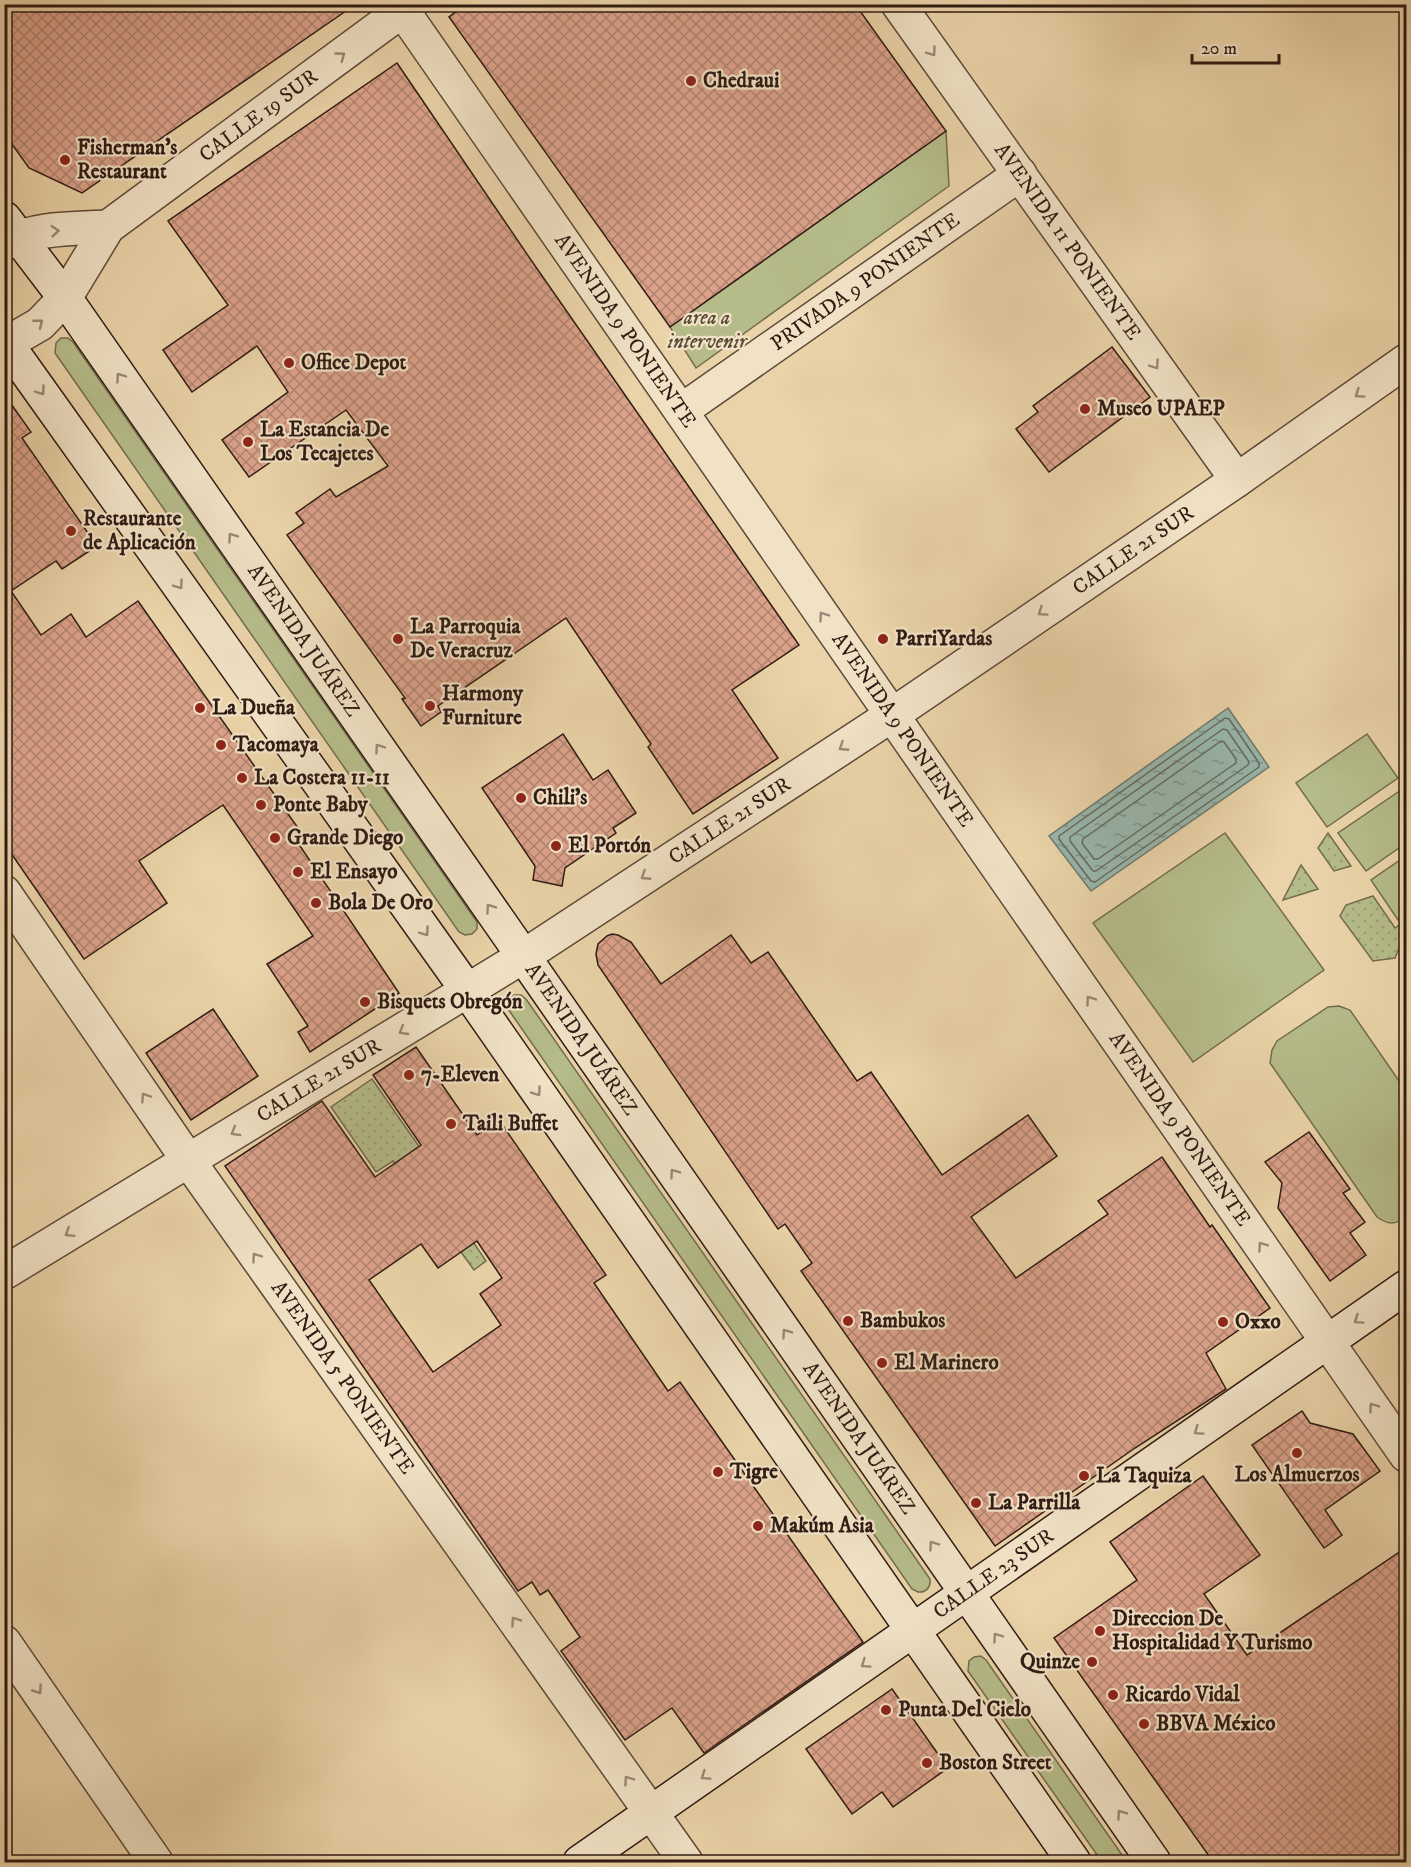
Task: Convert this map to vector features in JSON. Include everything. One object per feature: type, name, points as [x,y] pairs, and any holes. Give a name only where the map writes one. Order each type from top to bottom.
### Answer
[{"type":"street","name":"AVENIDA 11 PONIENTE","points":[[898,4],[1237,480]]},
{"type":"street","name":"CALLE 19 SUR","points":[[6,343],[40,324],[65,298],[108,227],[404,6]]},
{"type":"street","name":"AVENIDA 9 PONIENTE","points":[[404,6],[681,411],[1407,1455]]},
{"type":"street","name":"PRIVADA 9 PONIENTE","points":[[681,411],[1020,174]]},
{"type":"street","points":[[9,233],[108,227]]},
{"type":"street","name":"AVENIDA JUÁREZ","points":[[9,233],[65,298],[1154,1863]]},
{"type":"street","points":[[6,343],[467,990],[1074,1863]]},
{"type":"street","name":"CALLE 21 SUR","points":[[4,1273],[524,956],[892,715],[1407,361]]},
{"type":"street","name":"AVENIDA 5 PONIENTE","points":[[4,892],[188,1160],[686,1863]]},
{"type":"street","name":"CALLE 23 SUR","points":[[580,1863],[1407,1287]]},
{"type":"street","points":[[4,1642],[156,1863]]},
{"type":"green space","name":"area a intervenir","points":[[946,131],[949,186],[696,368],[670,327]]},
{"type":"green space","points":[[61,338],[68,338],[73,342],[477,922],[477,929],[472,934],[465,935],[459,932],[55,353],[56,343]]},
{"type":"green space","points":[[1367,734],[1398,778],[1327,827],[1296,783]]},
{"type":"green space","points":[[1404,788],[1406,792],[1406,843],[1366,871],[1338,833]]},
{"type":"green space","points":[[1225,833],[1324,970],[1193,1062],[1093,923]]},
{"type":"green space","points":[[1328,833],[1351,866],[1334,871],[1318,848]]},
{"type":"green space","points":[[1406,856],[1406,914],[1398,920],[1371,880]]},
{"type":"green space","points":[[1301,865],[1318,889],[1283,900]]},
{"type":"green space","points":[[1373,896],[1395,928],[1406,920],[1406,935],[1395,958],[1373,961],[1340,916],[1346,905]]},
{"type":"green space","points":[[514,995],[521,995],[526,999],[930,1579],[930,1585],[926,1590],[918,1592],[912,1589],[508,1009],[508,1000]]},
{"type":"green space","points":[[1339,1006],[1350,1010],[1406,1091],[1406,1217],[1395,1223],[1385,1222],[1377,1217],[1270,1063],[1272,1050],[1277,1041],[1328,1007]]},
{"type":"green space","points":[[372,1079],[473,1224],[465,1230],[486,1261],[474,1270],[393,1161],[376,1172],[331,1107]]},
{"type":"green space","points":[[981,1656],[1127,1862],[1102,1862],[968,1671],[969,1661]]},
{"type":"water","points":[[1228,708],[1269,767],[1091,891],[1049,836]]},
{"type":"building","points":[[4,4],[356,4],[82,193],[29,168],[4,133]]},
{"type":"building","points":[[466,4],[855,4],[946,131],[670,327],[449,17]]},
{"type":"building","points":[[397,63],[799,645],[732,690],[778,758],[693,814],[648,747],[651,744],[566,618],[438,706],[441,712],[421,726],[402,699],[405,698],[287,535],[304,523],[296,513],[330,489],[336,497],[388,466],[346,410],[249,477],[222,440],[288,392],[257,346],[192,392],[163,350],[228,305],[168,221]]},
{"type":"building","name":"Museo UPAEP","points":[[1112,347],[1150,397],[1049,472],[1016,429],[1038,412],[1033,406]]},
{"type":"building","points":[[4,394],[31,432],[22,438],[97,546],[62,569],[56,561],[11,591],[41,635],[71,614],[86,637],[138,601],[303,835],[296,840],[399,993],[310,1052],[298,1032],[308,1026],[267,964],[313,936],[223,805],[139,861],[167,903],[84,959],[4,843]]},
{"type":"building","points":[[563,734],[593,780],[608,770],[636,813],[613,828],[616,833],[565,868],[562,886],[533,880],[535,866],[482,788]]},
{"type":"building","points":[[612,934],[631,942],[661,984],[731,935],[751,963],[768,952],[857,1081],[871,1072],[942,1175],[1028,1115],[1057,1156],[971,1217],[1016,1278],[1108,1214],[1098,1201],[1162,1157],[1270,1308],[1206,1353],[1226,1389],[1135,1448],[995,1546],[801,1271],[812,1263],[785,1224],[778,1229],[598,965],[596,954],[598,944]]},
{"type":"building","points":[[213,1009],[258,1076],[191,1120],[146,1053]]},
{"type":"building","points":[[416,1047],[477,1135],[499,1120],[606,1275],[594,1283],[668,1391],[680,1382],[863,1642],[704,1753],[672,1708],[625,1740],[561,1651],[580,1637],[548,1590],[540,1595],[532,1582],[518,1591],[225,1166],[322,1101],[375,1177],[421,1145],[373,1075]],"holes":[[[477,1241],[502,1278],[480,1294],[501,1325],[433,1372],[369,1280],[421,1244],[438,1268]]]},
{"type":"building","points":[[1309,1132],[1350,1189],[1343,1193],[1365,1222],[1350,1233],[1366,1255],[1330,1281],[1278,1208],[1282,1183],[1265,1162]]},
{"type":"building","points":[[1302,1411],[1310,1423],[1353,1434],[1380,1471],[1325,1510],[1342,1535],[1324,1548],[1252,1445]]},
{"type":"building","points":[[1203,1476],[1260,1555],[1204,1594],[1247,1655],[1407,1547],[1407,1863],[1214,1863],[1054,1638],[1137,1580],[1110,1542]]},
{"type":"building","points":[[892,1689],[948,1768],[893,1807],[882,1792],[852,1814],[806,1749]]},
{"type":"place","name":"Chedraui","points":[[691,81]]},
{"type":"place","name":"Fisherman’s Restaurant","points":[[65,160]]},
{"type":"place","name":"Office Depot","points":[[289,363]]},
{"type":"place","name":"Museo UPAEP","points":[[1085,409]]},
{"type":"place","name":"La Estancia De Los Tecajetes","points":[[248,442]]},
{"type":"place","name":"Restaurante de Aplicación","points":[[71,531]]},
{"type":"place","name":"La Parroquia De Veracruz","points":[[398,639]]},
{"type":"place","name":"ParriYardas","points":[[883,639]]},
{"type":"place","name":"Harmony Furniture","points":[[430,706]]},
{"type":"place","name":"La Dueña","points":[[200,708]]},
{"type":"place","name":"Tacomaya","points":[[221,745]]},
{"type":"place","name":"La Costera 11-11","points":[[242,778]]},
{"type":"place","name":"Chili's","points":[[521,798]]},
{"type":"place","name":"Ponte Baby","points":[[261,805]]},
{"type":"place","name":"Grande Diego","points":[[275,838]]},
{"type":"place","name":"El Portón","points":[[556,846]]},
{"type":"place","name":"El Ensayo","points":[[298,872]]},
{"type":"place","name":"Bola De Oro","points":[[316,903]]},
{"type":"place","name":"Bisquets Obregón","points":[[365,1002]]},
{"type":"place","name":"7-Eleven","points":[[409,1075]]},
{"type":"place","name":"Taili Buffet","points":[[451,1124]]},
{"type":"place","name":"Bambukos","points":[[848,1321]]},
{"type":"place","name":"Oxxo","points":[[1223,1322]]},
{"type":"place","name":"El Marinero","points":[[882,1363]]},
{"type":"place","name":"Los Almuerzos","points":[[1297,1453]]},
{"type":"place","name":"Tigre","points":[[718,1472]]},
{"type":"place","name":"La Taquiza","points":[[1084,1476]]},
{"type":"place","name":"La Parrilla","points":[[976,1503]]},
{"type":"place","name":"Makúm Asia","points":[[758,1526]]},
{"type":"place","name":"Direccion De Hospitalidad Y Turismo","points":[[1100,1631]]},
{"type":"place","name":"Quinze","points":[[1092,1662]]},
{"type":"place","name":"Ricardo Vidal","points":[[1113,1695]]},
{"type":"place","name":"Punta Del Cielo","points":[[886,1710]]},
{"type":"place","name":"BBVA México","points":[[1144,1724]]},
{"type":"place","name":"Boston Street","points":[[927,1763]]}]
